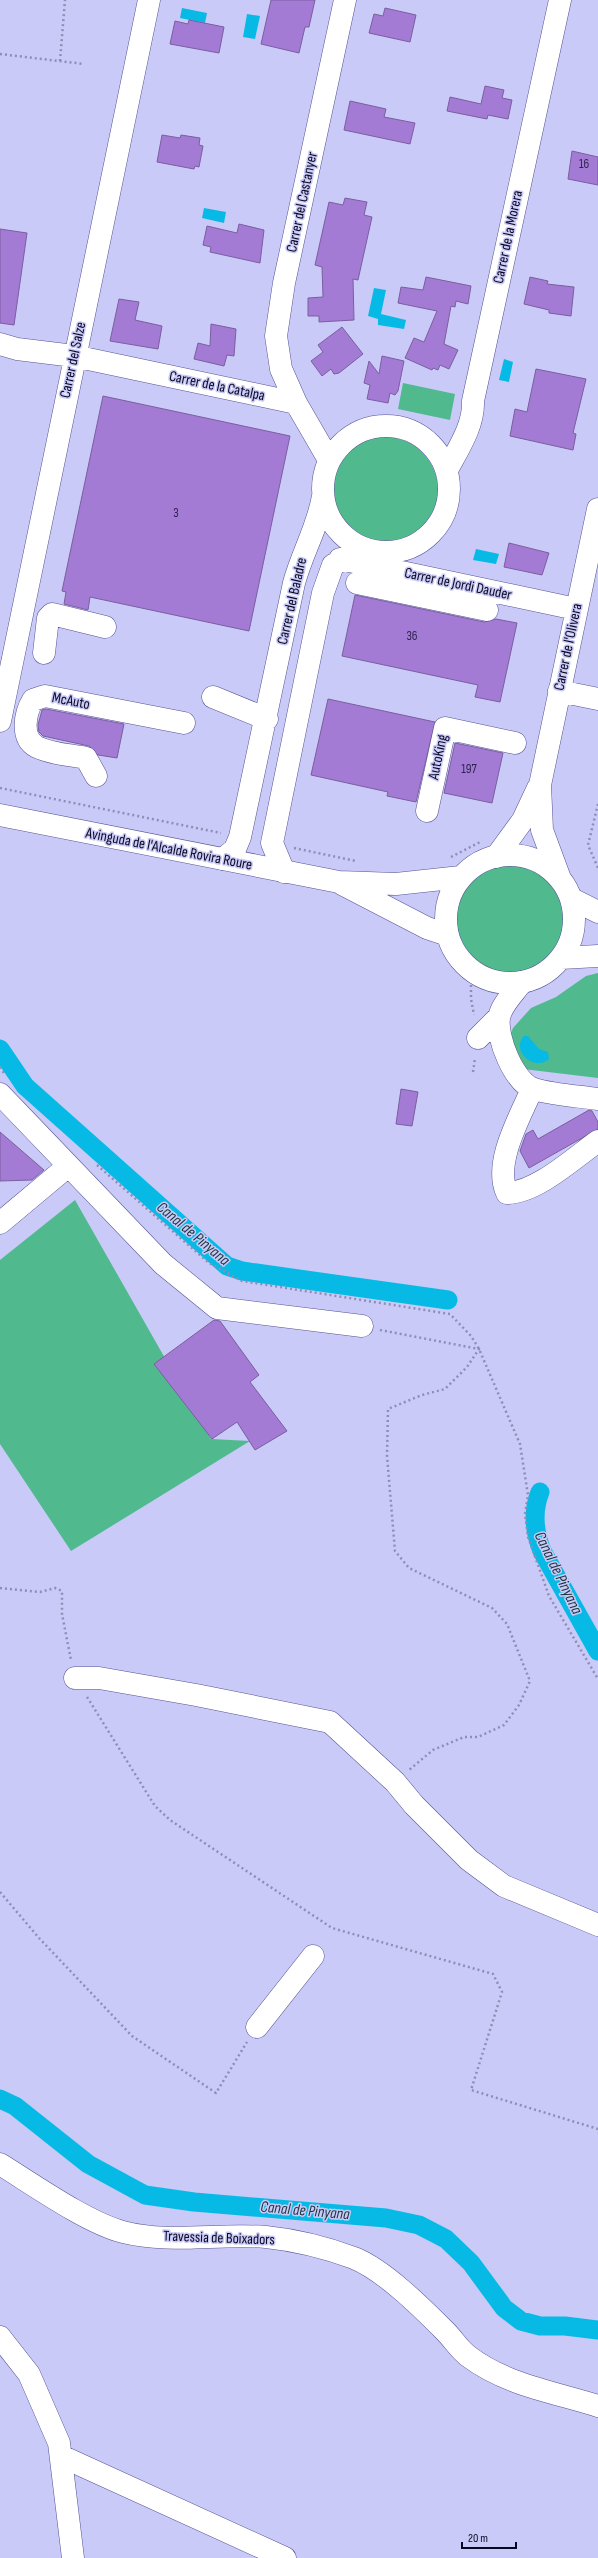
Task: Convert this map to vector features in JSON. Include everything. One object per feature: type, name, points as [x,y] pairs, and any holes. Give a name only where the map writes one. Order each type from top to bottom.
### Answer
[{"type":"street","name":"Carrer del Salze","points":[[0,721],[17,647],[74,356],[149,0]]},
{"type":"street","name":"Carrer del Castanyer","points":[[296,403],[281,369],[276,336],[284,283],[345,0]]},
{"type":"street","name":"Carrer de la Morera","points":[[447,470],[468,430],[560,0]]},
{"type":"street","name":"Carrer de la Catalpa","points":[[0,344],[18,349],[74,356],[296,403]]},
{"type":"street","points":[[296,403],[329,460]]},
{"type":"street","points":[[380,426],[395,427],[422,436],[437,451],[447,470],[449,490],[446,510],[436,528],[421,541],[403,550],[383,552],[363,548],[348,540],[336,528],[327,513],[323,496],[323,478],[329,460],[342,443],[360,431],[380,426]]},
{"type":"street","name":"Carrer del Baladre","points":[[223,859],[235,849],[240,837],[297,572],[302,554],[319,518],[323,496]]},
{"type":"street","name":"Carrer de l'Olivera","points":[[559,876],[542,830],[540,785],[598,509]]},
{"type":"street","points":[[340,559],[363,548]]},
{"type":"street","name":"Carrer del Baladre","points":[[272,843],[301,694],[323,593],[333,565],[340,559]]},
{"type":"street","name":"Carrer de Jordi Dauder","points":[[340,559],[576,609]]},
{"type":"street","points":[[357,583],[487,610]]},
{"type":"street","points":[[44,653],[48,618],[52,614],[105,626]]},
{"type":"street","points":[[270,701],[292,689],[301,694]]},
{"type":"street","points":[[559,691],[598,699]]},
{"type":"street","name":"McAuto","points":[[96,776],[86,758],[37,747],[29,738],[26,728],[26,716],[33,700],[45,696],[184,723]]},
{"type":"street","points":[[213,697],[290,703],[297,715]]},
{"type":"street","name":"AutoKing","points":[[427,811],[445,728],[516,743]]},
{"type":"street","name":"Carrer de l'Olivera","points":[[490,848],[523,820],[540,785]]},
{"type":"street","name":"Avinguda de l'Alcalde Rovira Roure","points":[[0,815],[339,882]]},
{"type":"street","points":[[272,843],[284,872]]},
{"type":"street","points":[[490,848],[530,858],[543,864],[559,876],[572,899],[574,930],[561,958],[540,976],[522,982],[500,983],[480,976],[471,970],[456,954],[448,935],[447,905],[461,877],[477,864],[490,848]]},
{"type":"street","points":[[339,882],[396,884],[461,877]]},
{"type":"street","points":[[339,882],[427,928],[448,935]]},
{"type":"street","points":[[572,899],[598,912]]},
{"type":"street","points":[[561,958],[598,956]]},
{"type":"street","points":[[478,1038],[499,1017],[506,1002],[522,982]]},
{"type":"street","points":[[499,1017],[498,1032],[505,1052],[516,1073],[532,1089],[598,1099]]},
{"type":"street","points":[[532,1089],[509,1142],[503,1176],[507,1193],[516,1193],[533,1186],[598,1141]]},
{"type":"street","points":[[0,1094],[67,1167],[163,1264],[217,1308],[362,1326]]},
{"type":"street","points":[[0,1223],[67,1167]]},
{"type":"street","points":[[75,1678],[99,1678],[234,1702],[330,1722],[395,1782],[414,1805],[469,1860],[504,1886],[598,1925]]},
{"type":"street","points":[[257,2026],[314,1956]]},
{"type":"street","name":"Travessia de Boixadors","points":[[0,2164],[92,2220],[123,2232],[164,2237],[266,2237],[317,2247],[356,2259],[390,2281],[444,2330],[466,2354],[488,2369],[553,2395],[598,2406]]},
{"type":"street","points":[[0,2337],[29,2374],[59,2443],[73,2558]]},
{"type":"street","points":[[61,2456],[285,2558]]},
{"type":"path","points":[[60,61],[65,0]]},
{"type":"path","points":[[0,54],[84,64]]},
{"type":"path","points":[[0,788],[240,837]]},
{"type":"path","points":[[598,804],[588,845],[598,868]]},
{"type":"path","points":[[272,843],[362,863]]},
{"type":"path","points":[[450,857],[490,848]]},
{"type":"path","points":[[471,970],[471,999],[478,1038]]},
{"type":"path","points":[[362,1326],[479,1349],[468,1368],[445,1389],[422,1395],[388,1409],[386,1456],[395,1551],[409,1568],[492,1608],[507,1624],[530,1680],[519,1705],[504,1725],[478,1737],[464,1737],[433,1750],[395,1782]]},
{"type":"path","points":[[0,1588],[40,1592],[55,1588],[62,1590],[62,1614],[75,1678],[155,1806],[170,1820],[332,1928],[493,1974],[502,1992],[471,2090],[598,2129]]},
{"type":"path","points":[[0,1892],[39,1938],[132,2036],[216,2093],[257,2026]]},
{"type":"green space","points":[[403,383],[455,394],[450,420],[398,409]]},
{"type":"green space","points":[[385,437],[405,441],[423,452],[434,470],[438,490],[434,510],[423,528],[405,539],[385,543],[365,539],[347,528],[336,510],[332,490],[336,470],[347,452],[365,441]]},
{"type":"green space","points":[[510,865],[531,869],[548,881],[560,898],[564,919],[560,940],[548,957],[531,969],[510,973],[489,969],[472,957],[460,940],[456,919],[460,898],[472,881],[489,869]]},
{"type":"green space","points":[[598,973],[598,1078],[523,1069],[509,1038],[513,1028],[531,1008],[556,997],[586,976]]},
{"type":"green space","points":[[75,1200],[211,1439],[250,1441],[71,1551],[0,1444],[0,1260]]},
{"type":"water","points":[[182,8],[207,13],[205,23],[180,18]]},
{"type":"water","points":[[247,14],[260,16],[255,39],[243,37]]},
{"type":"water","points":[[204,208],[226,212],[224,223],[202,218]]},
{"type":"water","points":[[374,288],[386,290],[381,314],[406,320],[404,329],[378,325],[378,319],[368,316]]},
{"type":"water","points":[[504,359],[513,362],[509,382],[499,380]]},
{"type":"water","points":[[476,549],[499,554],[496,564],[473,560]]},
{"type":"water","points":[[524,1036],[528,1036],[539,1049],[548,1052],[549,1059],[537,1063],[526,1058],[520,1048],[520,1042]]},
{"type":"building","points":[[271,0],[315,0],[309,27],[305,27],[299,53],[261,44]]},
{"type":"building","points":[[385,8],[416,15],[410,42],[369,33],[374,14],[383,16]]},
{"type":"building","points":[[189,20],[224,27],[219,53],[170,44],[175,21],[188,24]]},
{"type":"building","points":[[485,86],[504,90],[502,98],[512,100],[508,119],[488,115],[487,119],[447,111],[450,97],[481,104]]},
{"type":"building","points":[[350,101],[386,109],[384,117],[415,123],[410,144],[344,130]]},
{"type":"building","points":[[162,135],[180,138],[181,135],[200,138],[199,145],[203,146],[199,167],[195,166],[194,169],[157,162]]},
{"type":"building","points":[[572,151],[598,157],[598,185],[568,179]]},
{"type":"building","points":[[345,198],[367,202],[364,215],[372,217],[358,280],[353,279],[354,320],[319,322],[319,316],[308,316],[308,298],[323,297],[322,267],[315,265],[329,202],[343,205]]},
{"type":"building","points":[[239,224],[264,230],[260,263],[210,252],[211,247],[203,245],[207,226],[237,233]]},
{"type":"building","points":[[0,229],[27,233],[14,325],[0,323]]},
{"type":"building","points":[[426,277],[471,286],[468,304],[456,301],[455,307],[451,306],[444,344],[458,350],[449,369],[440,365],[438,370],[433,368],[432,370],[405,358],[414,338],[424,342],[437,311],[398,303],[401,287],[423,290]]},
{"type":"building","points":[[530,277],[548,281],[547,284],[574,287],[571,316],[549,313],[549,310],[524,304]]},
{"type":"building","points":[[119,299],[139,302],[135,320],[162,326],[158,349],[110,341]]},
{"type":"building","points":[[211,324],[236,329],[234,356],[227,355],[224,366],[194,359],[198,343],[210,346]]},
{"type":"building","points":[[342,327],[363,354],[339,373],[334,374],[331,369],[322,376],[311,361],[323,352],[318,345]]},
{"type":"building","points":[[382,356],[404,361],[398,391],[395,395],[390,393],[388,403],[367,399],[370,385],[364,383],[369,361],[379,374]]},
{"type":"building","points":[[536,369],[586,379],[573,433],[576,434],[573,450],[510,436],[515,409],[527,412]]},
{"type":"building","points":[[103,396],[290,436],[249,631],[90,597],[88,610],[64,604],[66,592],[62,591]]},
{"type":"building","points":[[509,543],[549,553],[542,575],[504,567]]},
{"type":"building","points":[[355,595],[484,622],[496,619],[517,623],[500,702],[475,697],[478,685],[342,656]]},
{"type":"building","points":[[328,699],[435,722],[416,802],[387,796],[388,792],[311,775]]},
{"type":"building","points":[[46,709],[124,724],[117,758],[98,755],[89,746],[43,736],[39,732],[38,725],[42,710]]},
{"type":"building","points":[[455,743],[503,753],[492,803],[444,793]]},
{"type":"building","points":[[401,1089],[418,1092],[412,1126],[396,1124]]},
{"type":"building","points":[[589,1110],[592,1111],[598,1122],[598,1129],[529,1168],[520,1151],[526,1134],[533,1130],[538,1139]]},
{"type":"building","points":[[0,1132],[44,1170],[32,1180],[0,1181]]},
{"type":"building","points":[[214,1320],[220,1321],[259,1375],[250,1382],[287,1431],[255,1450],[237,1422],[212,1439],[154,1364]]},
{"type":"waterway","name":"Canal de Pinyana","points":[[0,1049],[25,1086],[227,1266],[242,1271],[448,1300]]},
{"type":"waterway","name":"Canal de Pinyana","points":[[540,1492],[537,1499],[535,1522],[537,1536],[542,1551],[598,1651]]},
{"type":"waterway","name":"Canal de Pinyana","points":[[0,2099],[15,2106],[88,2164],[145,2195],[194,2202],[386,2218],[419,2225],[446,2239],[471,2263],[504,2308],[521,2321],[540,2326],[565,2326],[598,2330]]}]
